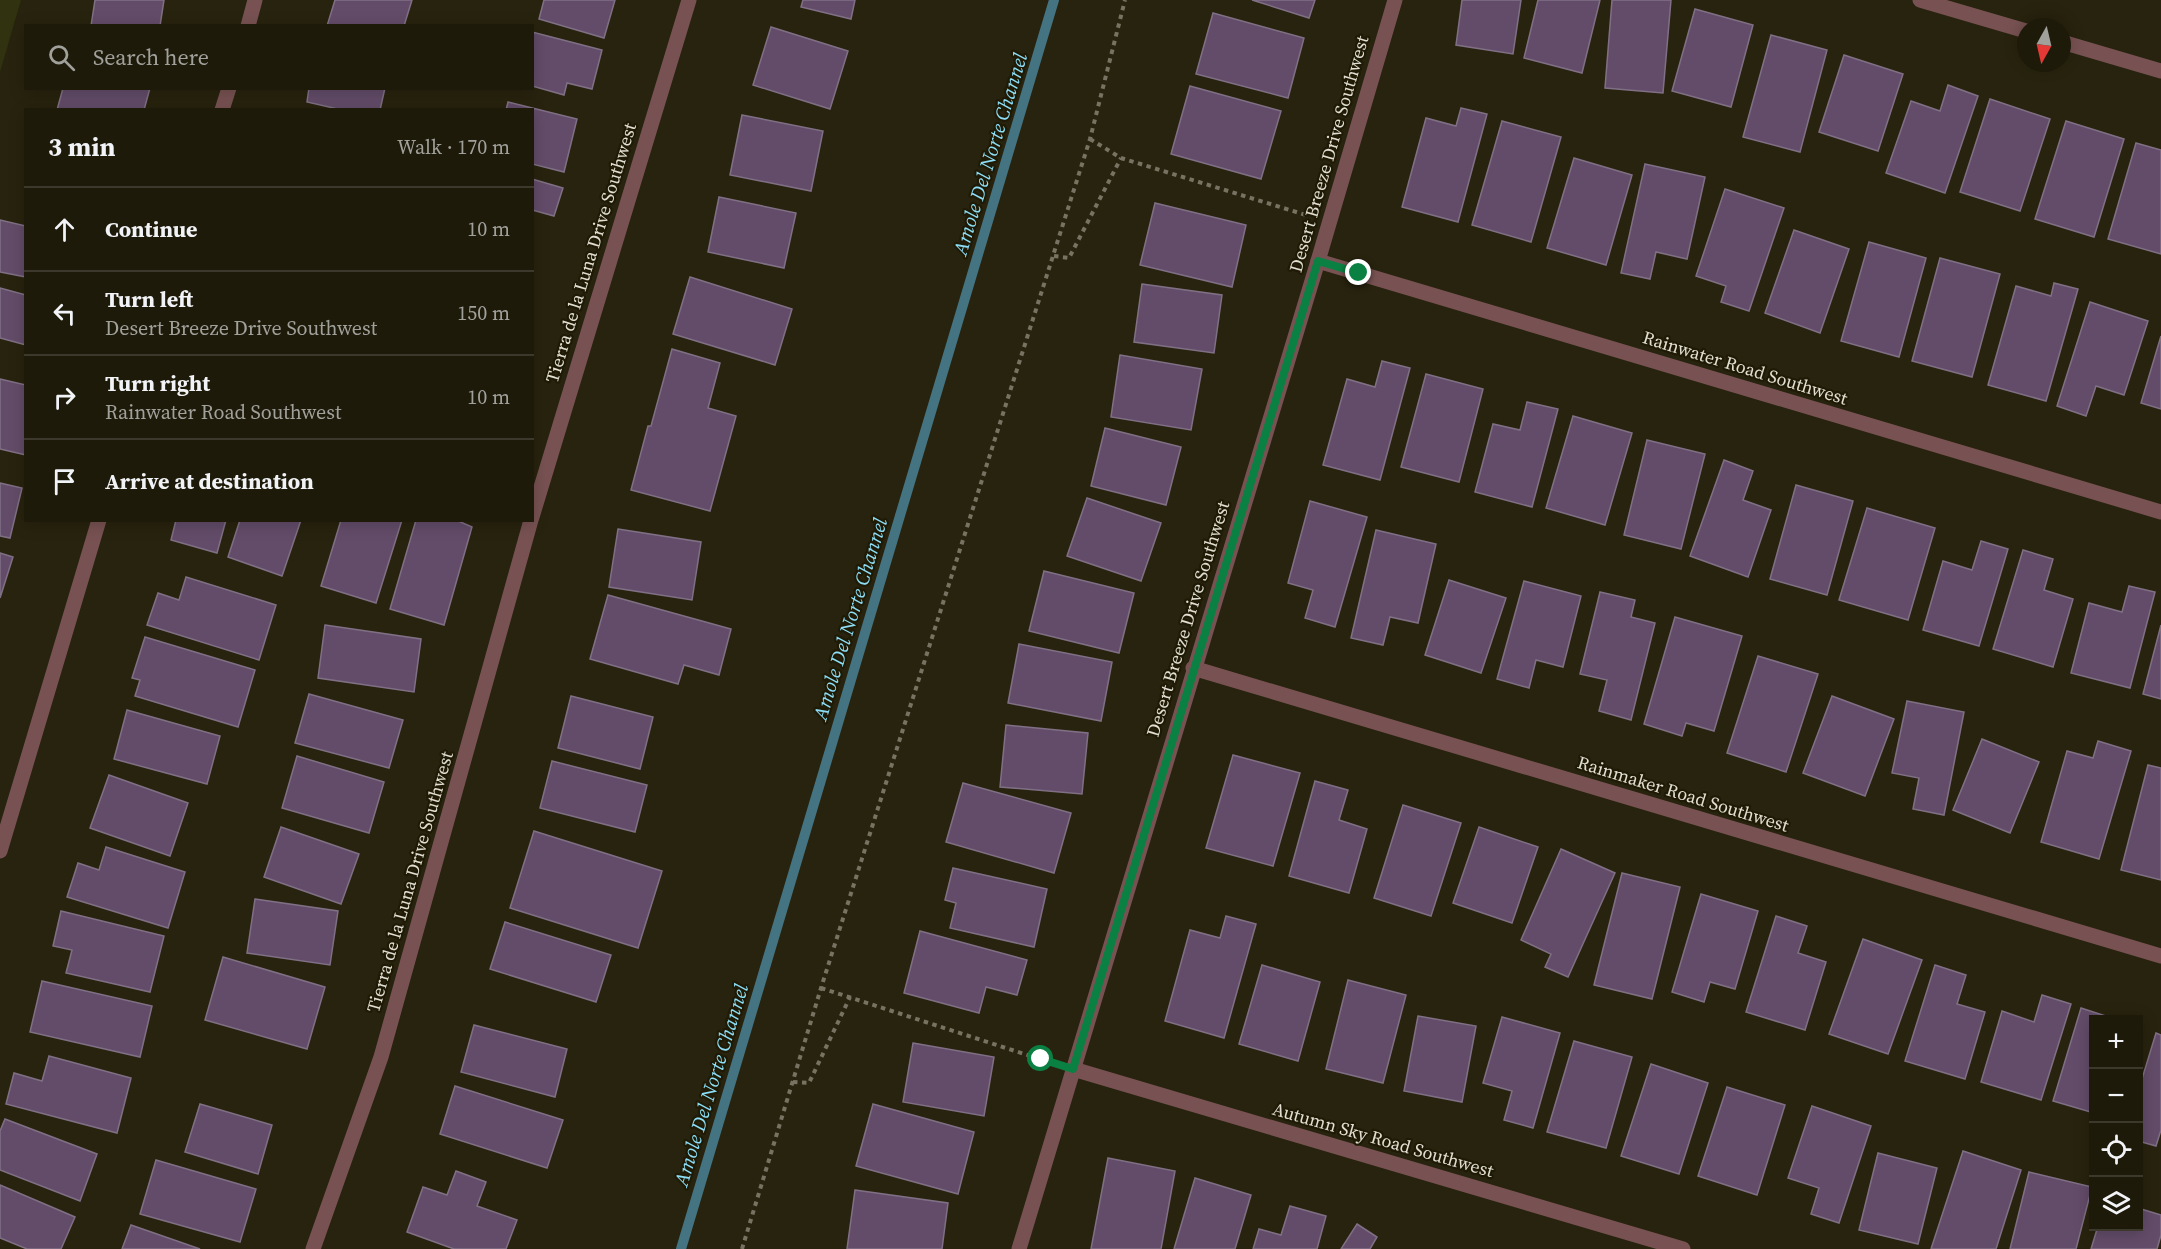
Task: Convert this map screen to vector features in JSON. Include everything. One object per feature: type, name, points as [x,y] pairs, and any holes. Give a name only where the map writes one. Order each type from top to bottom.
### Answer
[{"type":"street","points":[[249,24],[255,0]]},
{"type":"street","name":"Tierra de la Luna Drive Southwest","points":[[534,512],[689,0]]},
{"type":"street","name":"Desert Breeze Drive Southwest","points":[[1019,1249],[1395,0]]},
{"type":"street","points":[[1920,0],[2017,28]]},
{"type":"street","points":[[2071,45],[2161,71]]},
{"type":"street","points":[[223,108],[228,90]]},
{"type":"street","name":"Rainwater Road Southwest","points":[[1318,261],[2161,512]]},
{"type":"street","points":[[534,458],[548,461]]},
{"type":"street","points":[[0,851],[98,522]]},
{"type":"street","name":"Tierra de la Luna Drive Southwest","points":[[313,1249],[381,1057],[531,522]]},
{"type":"street","name":"Rainmaker Road Southwest","points":[[1194,668],[2161,956]]},
{"type":"street","name":"Autumn Sky Road Southwest","points":[[1073,1069],[1683,1249]]},
{"type":"path","points":[[742,1249],[821,988],[1090,139],[1125,0]]},
{"type":"path","points":[[1090,139],[1121,158],[1329,223]]},
{"type":"path","points":[[1054,256],[1069,258],[1121,158]]},
{"type":"path","points":[[821,988],[1073,1069]]},
{"type":"path","points":[[793,1082],[808,1083],[849,997]]},
{"type":"shaded area","points":[[0,0],[21,0],[0,72]]},
{"type":"building","points":[[95,0],[164,0],[160,24],[91,24]]},
{"type":"building","points":[[335,0],[412,0],[405,24],[328,24]]},
{"type":"building","points":[[544,0],[615,0],[604,38],[539,19]]},
{"type":"building","points":[[803,0],[855,0],[851,19],[801,7]]},
{"type":"building","points":[[1252,0],[1315,0],[1309,18]]},
{"type":"building","points":[[1462,0],[1521,0],[1513,54],[1456,45]]},
{"type":"building","points":[[1538,0],[1600,0],[1582,73],[1524,58]]},
{"type":"building","points":[[1612,0],[1671,0],[1663,93],[1605,88]]},
{"type":"building","points":[[1695,9],[1753,25],[1731,107],[1672,91]]},
{"type":"building","points":[[1213,13],[1304,38],[1288,98],[1196,74]]},
{"type":"building","points":[[771,27],[848,51],[830,109],[753,85]]},
{"type":"building","points":[[534,33],[602,50],[592,89],[567,83],[564,95],[534,87]]},
{"type":"building","points":[[1771,35],[1827,50],[1800,152],[1743,137]]},
{"type":"building","points":[[1844,55],[1903,74],[1878,151],[1819,132]]},
{"type":"building","points":[[1948,85],[1978,96],[1945,193],[1886,173],[1911,101],[1940,111]]},
{"type":"building","points":[[1190,86],[1281,111],[1261,179],[1171,154]]},
{"type":"building","points":[[62,90],[149,90],[145,108],[58,108]]},
{"type":"building","points":[[309,90],[385,90],[380,108],[333,108],[307,102]]},
{"type":"building","points":[[1990,99],[2050,119],[2020,211],[1960,192]]},
{"type":"building","points":[[508,102],[532,108],[506,108]]},
{"type":"building","points":[[534,108],[577,119],[564,172],[534,164]]},
{"type":"building","points":[[1461,108],[1487,114],[1458,222],[1402,207],[1426,118],[1456,126]]},
{"type":"building","points":[[742,115],[823,131],[811,191],[730,175]]},
{"type":"building","points":[[1502,121],[1561,137],[1531,242],[1472,225]]},
{"type":"building","points":[[2066,121],[2124,139],[2094,237],[2035,219]]},
{"type":"building","points":[[2136,143],[2161,150],[2161,254],[2108,239]]},
{"type":"building","points":[[1574,158],[1632,175],[1606,265],[1547,248]]},
{"type":"building","points":[[1645,164],[1705,177],[1687,259],[1656,252],[1650,279],[1621,273]]},
{"type":"building","points":[[534,180],[563,188],[554,216],[534,211]]},
{"type":"building","points":[[1725,189],[1784,208],[1749,311],[1721,302],[1726,286],[1696,276]]},
{"type":"building","points":[[719,197],[796,213],[784,268],[708,252]]},
{"type":"building","points":[[1155,203],[1246,225],[1232,287],[1140,265]]},
{"type":"building","points":[[0,220],[24,226],[24,277],[0,272]]},
{"type":"building","points":[[1794,230],[1849,249],[1820,333],[1765,313]]},
{"type":"building","points":[[1869,242],[1926,258],[1899,357],[1841,341]]},
{"type":"building","points":[[1940,258],[2000,274],[1972,377],[1912,361]]},
{"type":"building","points":[[690,277],[792,309],[775,365],[673,334]]},
{"type":"building","points":[[2054,283],[2078,289],[2046,401],[1988,385],[2016,286],[2051,296]]},
{"type":"building","points":[[1142,284],[1222,295],[1214,353],[1134,342]]},
{"type":"building","points":[[0,288],[24,294],[24,344],[0,338]]},
{"type":"building","points":[[2090,302],[2148,321],[2124,395],[2096,386],[2086,416],[2057,406]]},
{"type":"building","points":[[2161,336],[2161,409],[2141,403]]},
{"type":"building","points":[[672,349],[720,363],[708,408],[736,416],[710,511],[631,490]]},
{"type":"building","points":[[1120,355],[1202,369],[1191,430],[1111,417]]},
{"type":"building","points":[[1382,361],[1410,368],[1380,480],[1323,465],[1347,379],[1375,387]]},
{"type":"building","points":[[1426,374],[1483,389],[1459,482],[1401,467]]},
{"type":"building","points":[[0,379],[24,385],[24,455],[0,449]]},
{"type":"building","points":[[1527,402],[1558,409],[1532,507],[1475,492],[1493,424],[1520,430]]},
{"type":"building","points":[[1573,416],[1632,433],[1605,525],[1546,508]]},
{"type":"building","points":[[1105,428],[1181,447],[1166,505],[1091,486]]},
{"type":"building","points":[[1647,440],[1705,454],[1681,549],[1624,535]]},
{"type":"building","points":[[1724,460],[1753,471],[1743,500],[1771,510],[1748,577],[1690,556]]},
{"type":"building","points":[[0,483],[22,488],[10,538],[0,536]]},
{"type":"building","points":[[1796,485],[1853,501],[1827,595],[1770,579]]},
{"type":"building","points":[[1087,498],[1161,523],[1141,581],[1067,556]]},
{"type":"building","points":[[1310,501],[1367,517],[1335,627],[1305,618],[1313,590],[1288,583]]},
{"type":"building","points":[[1867,508],[1935,528],[1908,620],[1839,600]]},
{"type":"building","points":[[176,522],[225,522],[217,553],[171,540]]},
{"type":"building","points":[[239,522],[300,522],[282,576],[228,557]]},
{"type":"building","points":[[340,522],[401,522],[376,603],[321,586]]},
{"type":"building","points":[[415,522],[461,522],[472,527],[444,625],[390,609]]},
{"type":"building","points":[[618,529],[701,542],[692,600],[609,587]]},
{"type":"building","points":[[1376,530],[1436,544],[1418,623],[1390,617],[1383,645],[1351,638]]},
{"type":"building","points":[[1981,541],[2008,549],[1979,646],[1923,630],[1943,561],[1972,570]]},
{"type":"building","points":[[2023,550],[2053,559],[2044,590],[2073,599],[2053,667],[1993,649]]},
{"type":"building","points":[[0,553],[13,557],[0,598]]},
{"type":"building","points":[[1044,571],[1134,593],[1119,653],[1029,631]]},
{"type":"building","points":[[186,577],[276,605],[259,660],[147,625],[158,593],[179,600]]},
{"type":"building","points":[[1449,580],[1506,598],[1481,673],[1425,655]]},
{"type":"building","points":[[1524,581],[1581,596],[1563,667],[1536,660],[1529,688],[1497,679]]},
{"type":"building","points":[[2129,586],[2155,592],[2130,688],[2071,673],[2089,603],[2122,612]]},
{"type":"building","points":[[1600,592],[1635,600],[1631,617],[1655,623],[1631,720],[1599,711],[1607,680],[1580,674]]},
{"type":"building","points":[[608,595],[731,629],[719,675],[684,665],[678,684],[590,659]]},
{"type":"building","points":[[1675,617],[1742,636],[1714,731],[1686,723],[1682,736],[1644,724]]},
{"type":"building","points":[[325,625],[421,639],[414,692],[318,678]]},
{"type":"building","points":[[2161,625],[2161,699],[2143,694]]},
{"type":"building","points":[[145,637],[255,670],[238,727],[135,696],[140,680],[132,678]]},
{"type":"building","points":[[1019,644],[1112,662],[1101,721],[1008,703]]},
{"type":"building","points":[[1758,656],[1818,674],[1786,772],[1727,753]]},
{"type":"building","points":[[309,694],[403,720],[389,768],[295,743]]},
{"type":"building","points":[[571,696],[653,717],[640,769],[558,748]]},
{"type":"building","points":[[1832,696],[1894,719],[1865,796],[1803,773]]},
{"type":"building","points":[[1907,701],[1964,712],[1944,815],[1913,809],[1919,778],[1892,773]]},
{"type":"building","points":[[127,710],[220,736],[207,784],[114,759]]},
{"type":"building","points":[[1006,725],[1088,733],[1082,794],[1000,787]]},
{"type":"building","points":[[1982,739],[2039,762],[2010,833],[1953,810]]},
{"type":"building","points":[[2098,741],[2131,751],[2099,859],[2041,842],[2067,751],[2093,758]]},
{"type":"building","points":[[1233,755],[1300,773],[1273,866],[1206,848]]},
{"type":"building","points":[[297,756],[384,782],[369,833],[282,808]]},
{"type":"building","points":[[552,761],[647,785],[635,832],[540,808]]},
{"type":"building","points":[[2148,765],[2161,768],[2161,880],[2121,870]]},
{"type":"building","points":[[109,775],[188,803],[170,856],[90,828]]},
{"type":"building","points":[[1315,781],[1348,790],[1339,820],[1367,829],[1349,893],[1289,876]]},
{"type":"building","points":[[963,783],[1071,813],[1054,873],[946,842]]},
{"type":"building","points":[[1403,805],[1461,823],[1431,916],[1374,898]]},
{"type":"building","points":[[281,827],[359,854],[341,904],[264,877]]},
{"type":"building","points":[[1479,827],[1538,847],[1512,923],[1453,903]]},
{"type":"building","points":[[534,831],[662,871],[638,948],[510,908]]},
{"type":"building","points":[[106,847],[185,872],[168,928],[67,897],[78,863],[99,870]]},
{"type":"building","points":[[1561,849],[1615,873],[1568,977],[1545,967],[1551,954],[1521,940]]},
{"type":"building","points":[[953,868],[1047,889],[1034,947],[950,928],[956,903],[945,900]]},
{"type":"building","points":[[1622,873],[1680,887],[1652,999],[1594,985]]},
{"type":"building","points":[[1701,894],[1758,911],[1735,989],[1710,982],[1704,1002],[1672,992]]},
{"type":"building","points":[[255,899],[338,911],[330,965],[247,953]]},
{"type":"building","points":[[61,911],[164,936],[150,992],[66,973],[72,950],[53,946]]},
{"type":"building","points":[[1226,916],[1256,924],[1224,1038],[1165,1021],[1190,930],[1220,938]]},
{"type":"building","points":[[1776,916],[1807,926],[1798,953],[1826,962],[1805,1030],[1746,1012]]},
{"type":"building","points":[[505,922],[611,955],[596,1002],[490,969]]},
{"type":"building","points":[[920,931],[1027,960],[1017,995],[986,987],[979,1013],[904,993]]},
{"type":"building","points":[[1863,939],[1922,960],[1888,1054],[1829,1034]]},
{"type":"building","points":[[223,957],[325,987],[307,1049],[205,1020]]},
{"type":"building","points":[[1262,965],[1320,982],[1298,1061],[1239,1044]]},
{"type":"building","points":[[1935,965],[1966,975],[1957,1004],[1985,1012],[1965,1079],[1905,1061]]},
{"type":"building","points":[[1348,980],[1406,995],[1383,1083],[1326,1069]]},
{"type":"building","points":[[42,981],[152,1006],[140,1057],[30,1032]]},
{"type":"building","points":[[2042,995],[2071,1004],[2041,1100],[1981,1082],[2002,1011],[2034,1022]]},
{"type":"building","points":[[2081,1008],[2103,1015],[2089,1015],[2089,1112],[2053,1101]]},
{"type":"building","points":[[1418,1016],[1476,1026],[1462,1102],[1404,1091]]},
{"type":"building","points":[[1502,1017],[1560,1033],[1533,1128],[1504,1120],[1512,1091],[1483,1083]]},
{"type":"building","points":[[474,1025],[567,1049],[555,1097],[461,1072]]},
{"type":"building","points":[[2156,1033],[2161,1035],[2161,1130],[2156,1146],[2143,1142],[2143,1076]]},
{"type":"building","points":[[1574,1041],[1632,1057],[1606,1148],[1547,1132]]},
{"type":"building","points":[[913,1043],[994,1057],[984,1116],[903,1102]]},
{"type":"building","points":[[49,1056],[131,1078],[117,1133],[6,1104],[14,1073],[42,1081]]},
{"type":"building","points":[[1651,1064],[1708,1083],[1679,1174],[1621,1156]]},
{"type":"building","points":[[455,1086],[563,1120],[547,1168],[440,1134]]},
{"type":"building","points":[[1727,1087],[1785,1105],[1757,1195],[1698,1176]]},
{"type":"building","points":[[200,1104],[272,1125],[258,1174],[185,1152]]},
{"type":"building","points":[[873,1104],[974,1132],[958,1194],[856,1166]]},
{"type":"building","points":[[1812,1106],[1871,1126],[1839,1223],[1811,1214],[1819,1188],[1788,1178]]},
{"type":"building","points":[[5,1119],[97,1154],[80,1201],[0,1170],[0,1131]]},
{"type":"building","points":[[1963,1151],[2021,1170],[1996,1249],[1931,1249]]},
{"type":"building","points":[[1878,1153],[1937,1168],[1918,1244],[1859,1230]]},
{"type":"building","points":[[1108,1158],[1175,1171],[1161,1249],[1091,1249]]},
{"type":"building","points":[[156,1160],[256,1189],[240,1242],[140,1214]]},
{"type":"building","points":[[456,1171],[486,1182],[477,1206],[517,1220],[506,1249],[454,1249],[407,1232],[423,1187],[447,1195]]},
{"type":"building","points":[[2029,1172],[2089,1186],[2089,1199],[2076,1249],[2010,1249]]},
{"type":"building","points":[[1195,1178],[1251,1195],[1235,1249],[1174,1249]]},
{"type":"building","points":[[0,1185],[75,1217],[61,1249],[27,1249],[0,1238]]},
{"type":"building","points":[[855,1190],[948,1203],[942,1249],[847,1249]]},
{"type":"building","points":[[1290,1206],[1326,1216],[1317,1249],[1253,1249],[1259,1229],[1281,1235]]},
{"type":"building","points":[[2143,1210],[2161,1215],[2161,1235],[2157,1249],[2091,1249],[2096,1231],[2143,1231]]},
{"type":"building","points":[[1357,1224],[1377,1237],[1370,1249],[1341,1249]]},
{"type":"building","points":[[131,1225],[200,1249],[122,1249]]},
{"type":"waterway","name":"Amole Del Norte Channel","points":[[681,1249],[1054,0]]},
{"type":"route","points":[[1041,1059],[1073,1069],[1318,261],[1359,273]]}]
